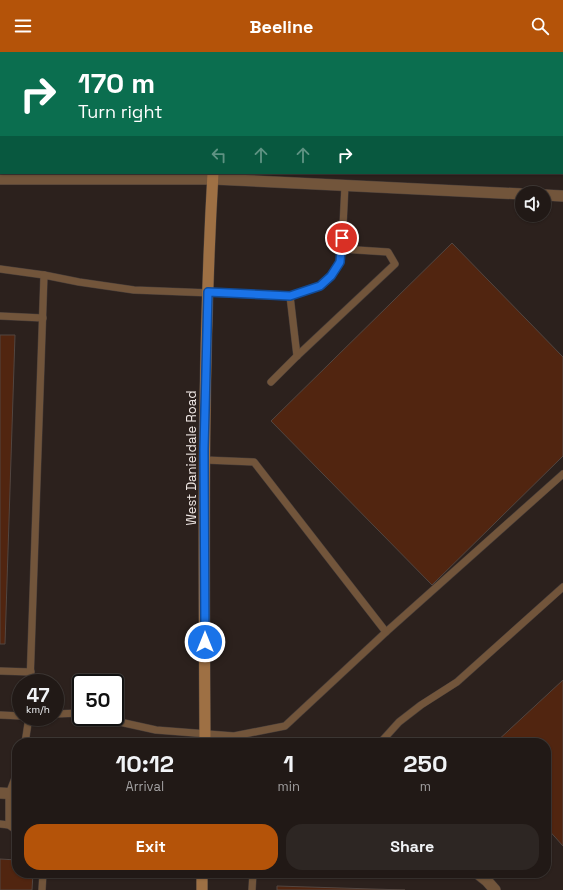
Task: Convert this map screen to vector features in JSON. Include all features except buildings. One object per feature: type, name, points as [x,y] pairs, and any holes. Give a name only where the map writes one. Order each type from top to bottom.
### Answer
[{"type":"main road","name":"West Danieldale Road","points":[[205,738],[205,460],[208,292],[213,176]]},
{"type":"main road","points":[[202,878],[202,890]]},
{"type":"street","points":[[0,179],[213,176],[345,185],[515,194]]},
{"type":"street","points":[[551,195],[563,196]]},
{"type":"street","points":[[483,878],[495,890]]},
{"type":"lane","points":[[0,269],[134,290],[290,296],[320,286],[331,276],[340,262],[345,185]]},
{"type":"lane","points":[[271,382],[395,264],[388,252],[341,250]]},
{"type":"lane","points":[[0,671],[31,672],[44,276]]},
{"type":"lane","points":[[290,296],[297,356]]},
{"type":"lane","points":[[0,316],[42,318]]},
{"type":"lane","points":[[205,460],[254,462],[386,632]]},
{"type":"lane","points":[[124,723],[205,738],[234,736],[285,726],[386,632],[563,474]]},
{"type":"lane","points":[[385,738],[399,722],[421,705],[457,682],[563,587]]},
{"type":"lane","points":[[0,715],[12,716]]},
{"type":"lane","points":[[26,738],[28,726]]},
{"type":"lane","points":[[9,794],[9,824]]},
{"type":"lane","points":[[0,824],[9,824],[12,827]]},
{"type":"lane","points":[[42,890],[43,878]]},
{"type":"lane","points":[[252,890],[253,878]]},
{"type":"route","points":[[205,642],[204,449],[208,292],[290,296],[320,286],[331,276],[340,262],[342,238]]}]
